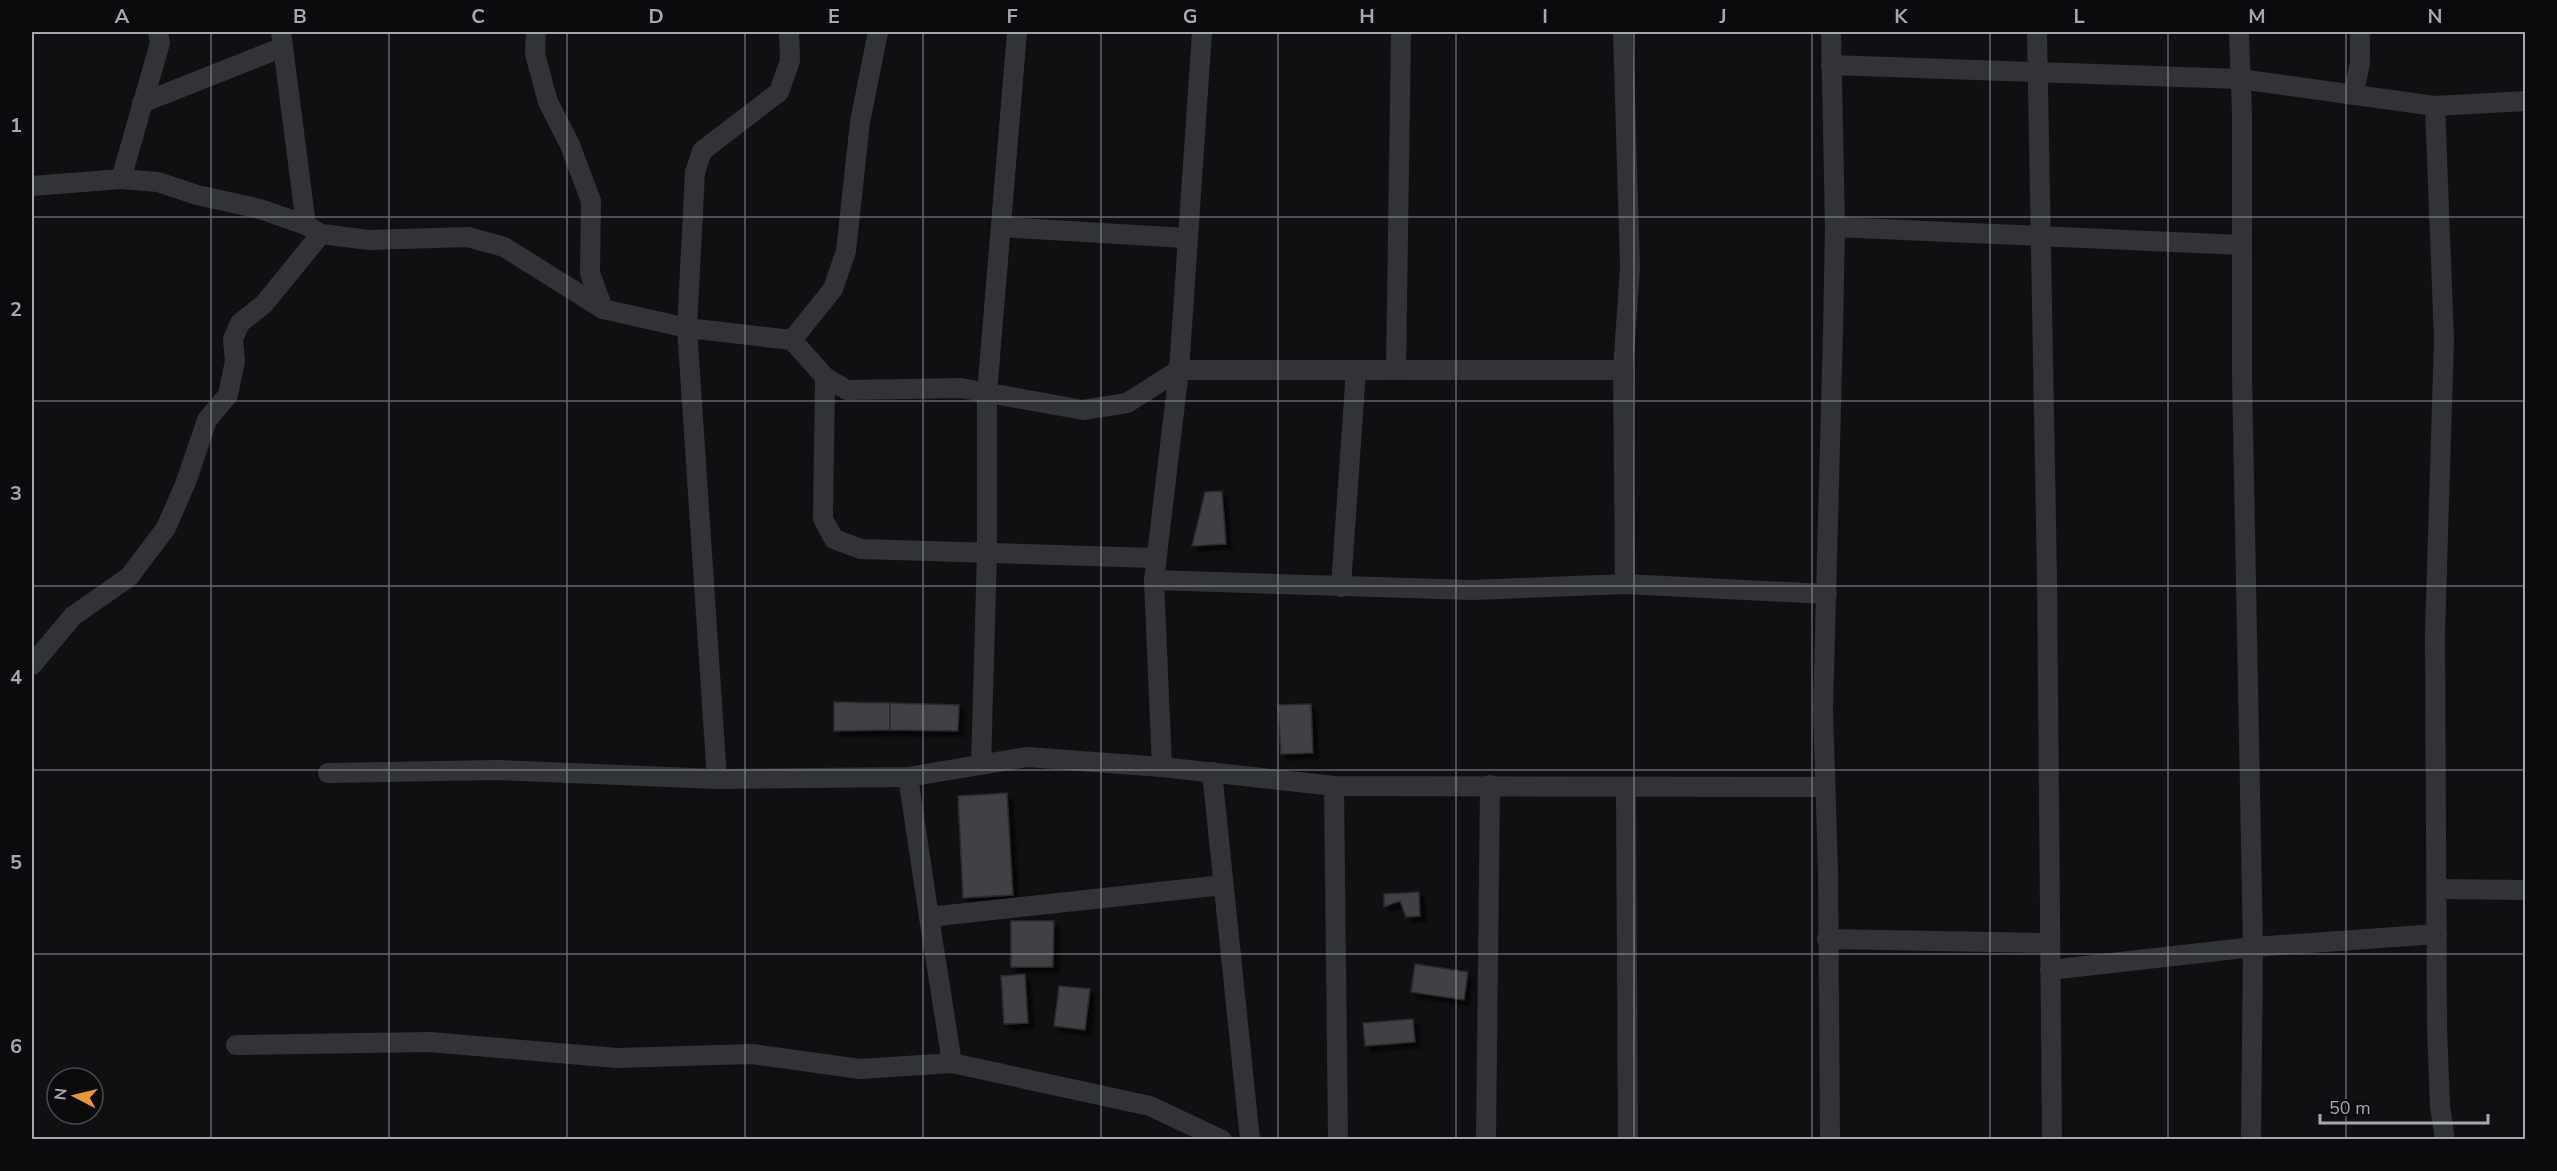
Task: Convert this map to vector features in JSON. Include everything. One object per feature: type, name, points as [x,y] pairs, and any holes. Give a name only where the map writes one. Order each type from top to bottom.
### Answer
[{"type":"street","points":[[121,180],[160,43],[158,32]]},
{"type":"street","points":[[536,32],[535,54],[548,102],[570,145],[591,201],[591,273],[603,309]]},
{"type":"street","points":[[717,778],[687,328],[695,172],[702,151],[779,92],[790,61],[789,32]]},
{"type":"street","points":[[792,340],[833,289],[846,251],[860,122],[878,32]]},
{"type":"street","points":[[981,765],[987,553],[987,393],[1017,32]]},
{"type":"street","points":[[1162,767],[1155,558],[1179,370],[1186,238],[1202,32]]},
{"type":"street","points":[[1396,370],[1401,32]]},
{"type":"street","points":[[1623,32],[1630,267],[1623,370],[1625,584]]},
{"type":"street","points":[[1830,1140],[1823,709],[1834,227],[1831,32]]},
{"type":"street","points":[[2037,32],[2042,237],[2052,1140]]},
{"type":"street","points":[[2239,32],[2242,387],[2253,947],[2251,1140]]},
{"type":"street","points":[[2353,95],[2360,63],[2360,32]]},
{"type":"street","points":[[32,665],[73,616],[129,577],[166,528],[186,482],[207,420],[228,395],[235,361],[233,339],[240,323],[264,304],[314,230],[282,39],[142,103]]},
{"type":"street","points":[[1831,65],[2240,79],[2435,106],[2526,101]]},
{"type":"street","points":[[2435,106],[2444,339],[2435,634],[2439,1106],[2445,1140]]},
{"type":"street","points":[[32,186],[121,180],[158,183],[196,195],[260,209],[314,230],[369,240],[468,237],[504,247],[603,309],[687,328],[792,340],[825,377],[847,390],[961,388],[1083,410],[1127,403],[1179,370],[1623,370]]},
{"type":"street","points":[[1001,227],[1186,238]]},
{"type":"street","points":[[1834,227],[2241,245]]},
{"type":"street","points":[[1341,587],[1356,370]]},
{"type":"street","points":[[825,377],[823,519],[834,539],[861,549],[1155,558]]},
{"type":"street","points":[[1154,580],[1472,590],[1625,584],[1827,594]]},
{"type":"street","points":[[328,773],[498,770],[717,778],[908,777],[1027,757],[1162,767],[1334,786],[1825,787]]},
{"type":"street","points":[[1212,772],[1250,1140]]},
{"type":"street","points":[[908,777],[952,1063]]},
{"type":"street","points":[[1486,1140],[1490,785]]},
{"type":"street","points":[[1334,786],[1338,1140]]},
{"type":"street","points":[[1626,788],[1628,1140]]},
{"type":"street","points":[[929,917],[1223,885]]},
{"type":"street","points":[[2437,889],[2526,890]]},
{"type":"street","points":[[2050,970],[2253,947],[2437,934]]},
{"type":"street","points":[[1827,939],[2050,943]]},
{"type":"street","points":[[236,1045],[430,1042],[617,1058],[752,1054],[860,1069],[952,1063],[1150,1107],[1222,1140]]},
{"type":"building","points":[[1222,491],[1226,544],[1192,546],[1205,492]]},
{"type":"building","points":[[834,702],[890,703],[890,730],[834,731]]},
{"type":"building","points":[[890,703],[959,705],[958,731],[890,730]]},
{"type":"building","points":[[1311,704],[1313,753],[1281,754],[1278,705]]},
{"type":"building","points":[[1007,793],[1013,895],[963,898],[958,796]]},
{"type":"building","points":[[1419,892],[1420,916],[1406,917],[1400,901],[1384,907],[1384,894]]},
{"type":"building","points":[[1011,921],[1054,921],[1053,967],[1011,967]]},
{"type":"building","points":[[1415,964],[1468,972],[1464,1000],[1411,992]]},
{"type":"building","points":[[1025,974],[1028,1023],[1004,1024],[1001,976]]},
{"type":"building","points":[[1059,986],[1090,989],[1085,1030],[1054,1026]]},
{"type":"building","points":[[1413,1019],[1415,1042],[1365,1046],[1363,1023]]}]
